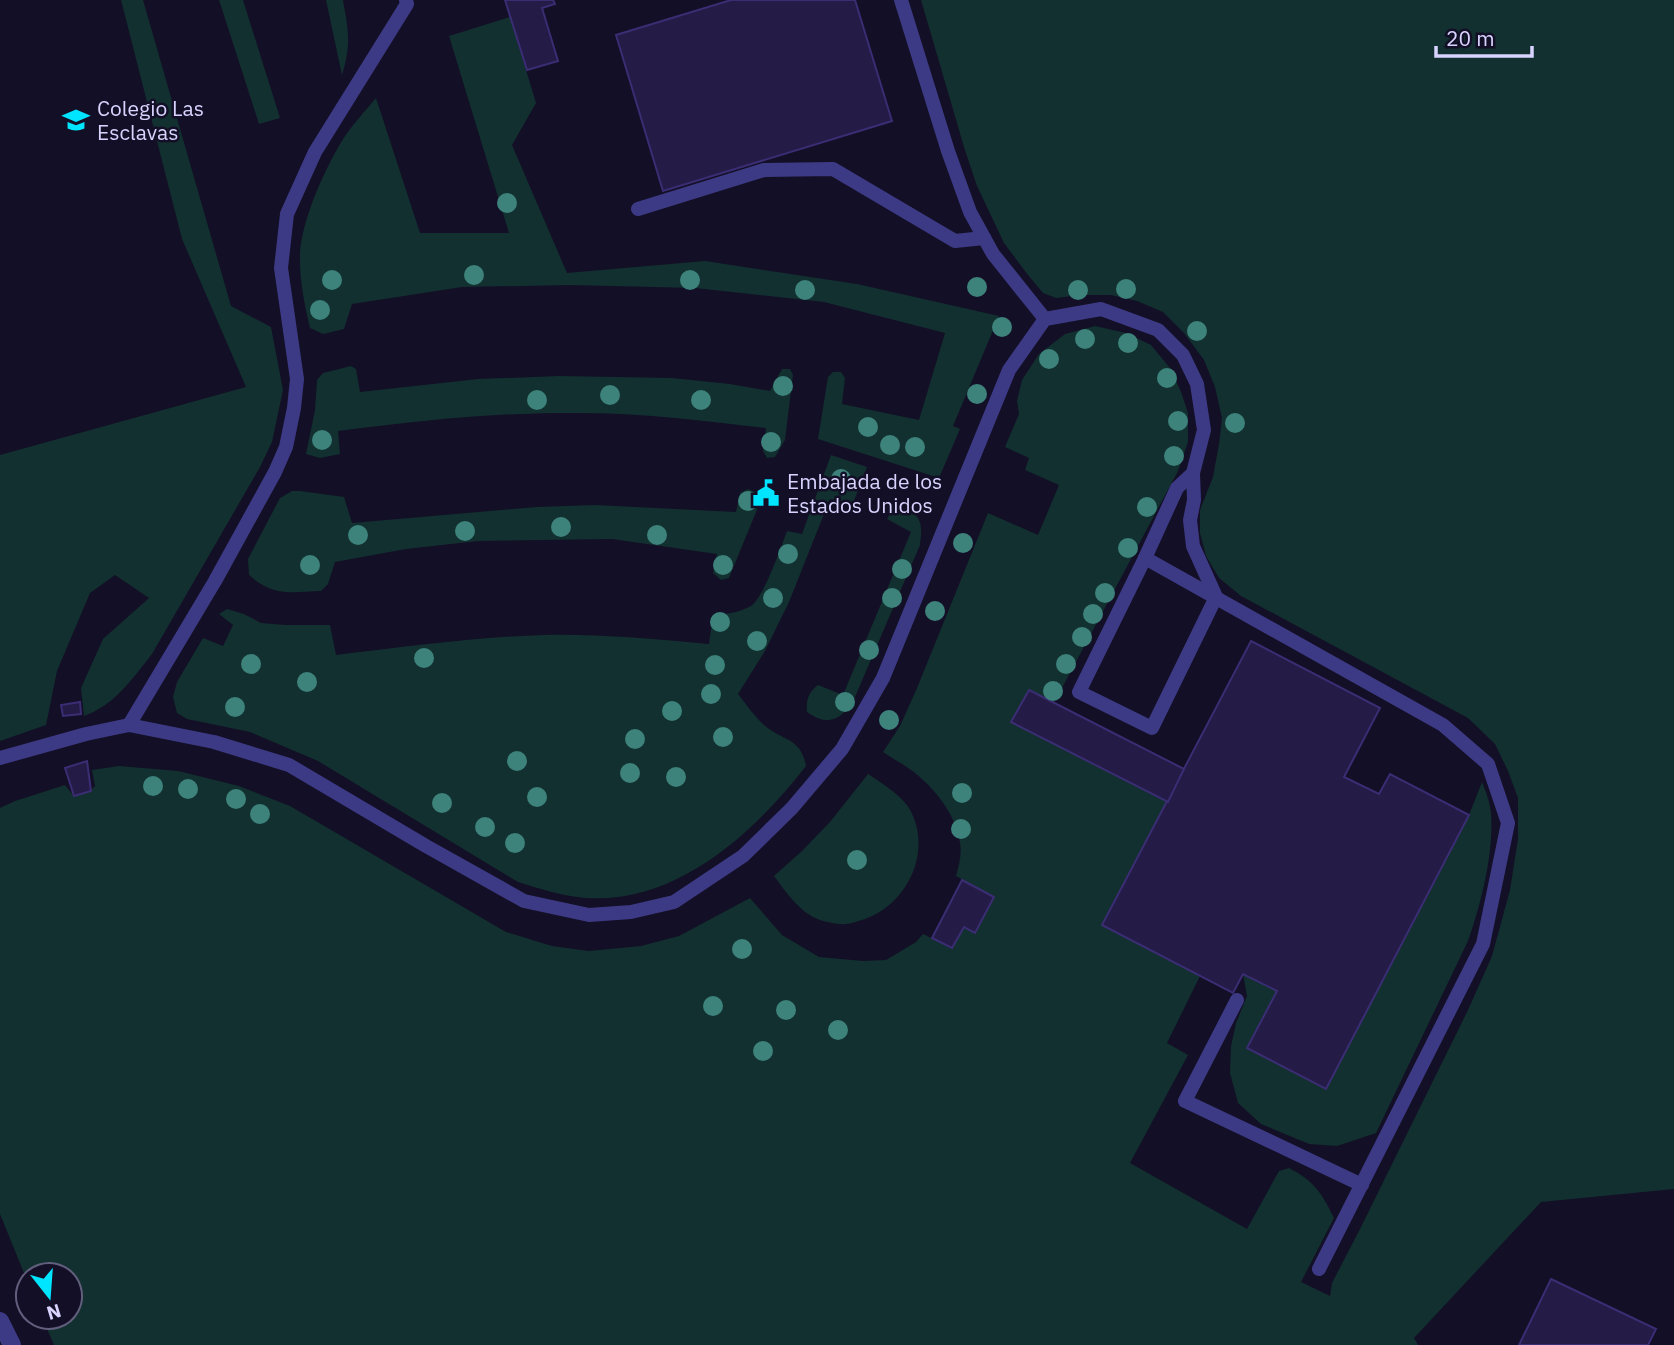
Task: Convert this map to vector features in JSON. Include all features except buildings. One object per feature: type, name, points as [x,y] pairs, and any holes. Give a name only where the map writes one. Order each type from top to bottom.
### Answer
[{"type":"street","points":[[0,1321],[12,1345]]},
{"type":"lane","points":[[129,725],[215,581],[286,447],[297,379],[281,268],[287,214],[315,152],[407,4],[406,0]]},
{"type":"lane","points":[[901,0],[948,152],[970,212],[993,254],[1045,319]]},
{"type":"lane","points":[[638,209],[764,170],[833,169],[954,241],[984,238]]},
{"type":"lane","points":[[0,758],[129,725],[214,742],[289,765],[524,901],[589,915],[631,912],[674,902],[743,856],[792,808],[842,750],[883,678],[1009,370],[1045,319],[1101,309],[1157,330],[1183,355],[1197,384],[1203,430],[1194,473],[1195,500],[1190,520],[1194,546],[1216,597],[1152,728],[1079,692],[1178,488],[1194,473]]},
{"type":"lane","points":[[1145,558],[1443,725],[1488,764],[1508,823],[1483,944],[1319,1269]]},
{"type":"lane","points":[[1237,1000],[1185,1101],[1362,1185]]},
{"type":"green space","points":[[121,0],[143,0],[231,306],[271,327],[283,390],[272,442],[260,467],[152,654],[137,673],[114,698],[84,716],[81,688],[103,639],[149,598],[115,575],[90,593],[57,671],[46,725],[0,741],[0,455],[246,387],[182,239]]},
{"type":"green space","points":[[219,0],[243,0],[280,118],[259,124]]},
{"type":"green space","points":[[326,0],[343,0],[348,38],[342,75]]},
{"type":"green space","points":[[921,0],[1674,0],[1674,1189],[1541,1202],[1414,1338],[1418,1345],[54,1345],[48,1331],[84,1331],[84,1261],[19,1261],[0,1214],[0,808],[65,785],[74,796],[90,791],[95,786],[92,770],[119,766],[178,771],[239,786],[290,806],[506,932],[552,946],[589,951],[641,946],[679,936],[750,898],[782,935],[819,957],[886,960],[916,942],[923,934],[952,948],[964,927],[976,932],[994,897],[956,876],[961,847],[950,813],[923,780],[883,752],[900,726],[917,688],[988,513],[1038,535],[1059,485],[1025,470],[1029,458],[1005,447],[1019,414],[1017,401],[1022,380],[1039,354],[1065,334],[1095,326],[1126,333],[1151,345],[1170,368],[1188,413],[1188,442],[1178,471],[1054,703],[1029,690],[1011,722],[1168,802],[1102,925],[1200,976],[1167,1043],[1188,1055],[1130,1163],[1247,1229],[1279,1171],[1289,1168],[1298,1173],[1316,1188],[1334,1218],[1301,1282],[1330,1296],[1332,1283],[1468,1010],[1492,956],[1510,890],[1518,839],[1518,798],[1495,744],[1468,718],[1241,596],[1219,578],[1206,556],[1200,533],[1200,510],[1213,477],[1222,418],[1215,387],[1204,360],[1184,333],[1163,312],[1137,301],[1111,295],[1056,298],[1043,293],[1004,243],[977,186]]},
{"type":"green space","points":[[510,17],[536,103],[512,145],[567,273],[705,261],[857,284],[999,316],[953,426],[960,429],[939,478],[818,439],[828,377],[833,372],[841,372],[845,378],[842,404],[919,420],[945,333],[824,302],[695,288],[571,285],[462,287],[352,304],[344,329],[323,334],[310,328],[302,290],[300,261],[306,223],[316,192],[338,148],[376,98],[420,233],[509,233],[449,36]]},
{"type":"green space","points":[[351,366],[356,369],[360,392],[478,379],[560,376],[672,378],[770,391],[782,369],[790,369],[793,375],[785,440],[775,457],[767,458],[763,451],[766,428],[603,413],[488,416],[338,431],[340,454],[320,458],[306,454],[315,410],[317,380],[323,373]]},
{"type":"green space","points":[[831,455],[867,467],[852,506],[830,499],[789,602],[765,651],[738,694],[764,725],[800,750],[806,766],[738,839],[682,877],[619,897],[586,898],[518,882],[318,761],[250,732],[187,719],[177,713],[173,697],[177,682],[203,638],[223,646],[233,625],[219,614],[227,609],[261,623],[330,625],[336,655],[466,640],[544,635],[606,636],[709,644],[713,615],[732,613],[751,606],[767,583],[787,531],[802,534]]},
{"type":"green space","points":[[748,489],[758,493],[761,500],[729,578],[721,580],[713,573],[717,554],[612,539],[478,541],[406,549],[335,562],[328,584],[321,591],[283,592],[266,587],[249,575],[248,559],[280,498],[292,491],[344,497],[352,523],[537,507],[595,505],[736,512],[740,493]]},
{"type":"green space","points":[[898,508],[912,513],[919,520],[920,545],[852,704],[837,718],[820,719],[807,712],[807,700],[818,685],[843,695],[911,532],[887,519],[891,512]]},
{"type":"green space","points":[[868,774],[896,794],[909,808],[919,842],[912,875],[892,903],[878,913],[848,924],[820,920],[800,907],[774,876],[830,822]]},
{"type":"green space","points":[[1482,782],[1490,809],[1490,845],[1486,878],[1473,927],[1376,1133],[1337,1146],[1309,1144],[1261,1124],[1238,1103],[1230,1073],[1231,1046],[1236,1023],[1247,996],[1243,974],[1277,991],[1247,1048],[1326,1088],[1469,815]]},
{"type":"place","name":"Colegio Las Esclavas","points":[[76,120]]},
{"type":"place","name":"Embajada de los Estados Unidos","points":[[766,493]]}]
